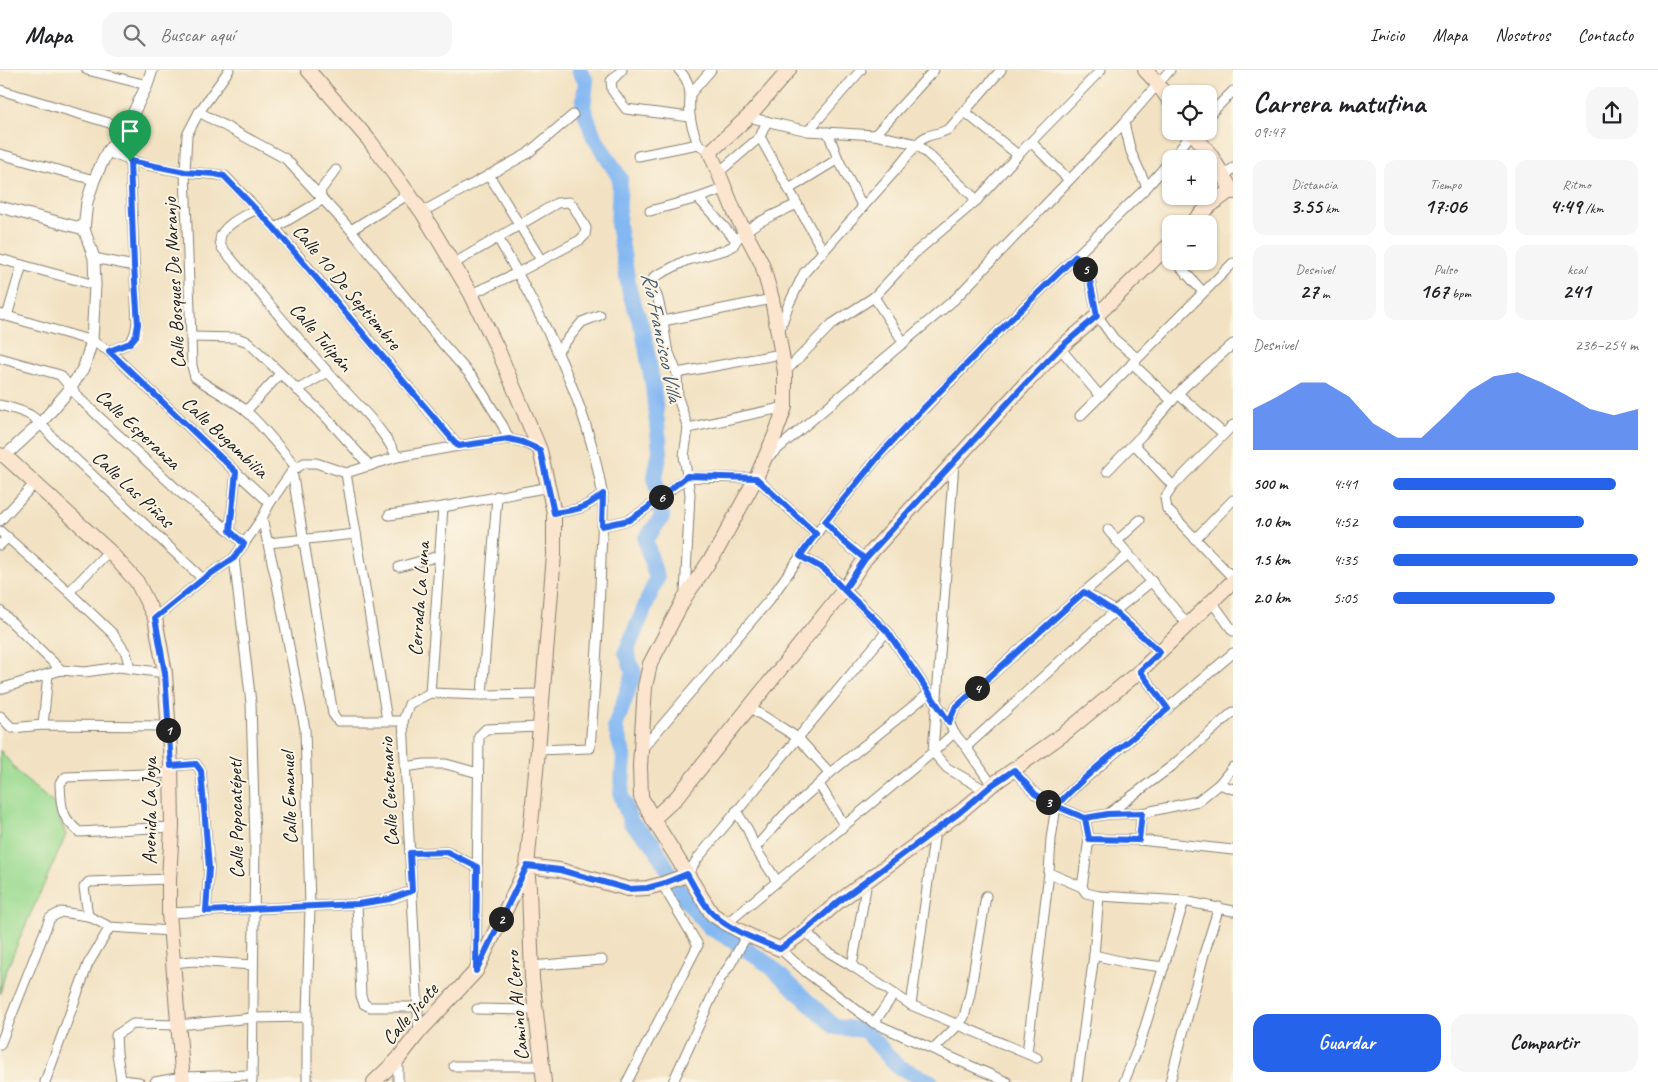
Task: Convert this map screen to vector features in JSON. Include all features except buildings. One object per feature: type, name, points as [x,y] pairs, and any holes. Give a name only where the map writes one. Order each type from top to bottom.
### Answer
[{"type":"main road","points":[[308,70],[369,140],[422,212],[471,294],[498,350],[540,450],[554,513],[554,554],[527,866],[560,870],[628,889],[647,888],[687,874]]},
{"type":"main road","points":[[789,70],[748,117],[710,152],[726,188],[740,235],[762,264],[772,299],[778,334],[784,372],[785,407],[756,478],[717,550],[685,597],[650,664],[645,687],[640,766],[641,797],[712,914],[747,935],[780,949],[805,931],[838,902],[935,831],[989,788],[1065,734],[1140,671],[1212,602],[1233,579]]},
{"type":"main road","points":[[1145,70],[1162,90]]},
{"type":"main road","points":[[1199,140],[1210,154],[1229,172],[1232,191],[1208,207],[1200,215]]},
{"type":"main road","points":[[653,819],[677,797],[844,590],[865,559],[1060,348],[1162,256]]},
{"type":"main road","name":"Avenida La Joya","points":[[3,456],[109,551],[138,582],[155,618],[165,673],[171,770],[172,827],[169,913],[183,1080]]},
{"type":"main road","name":"Camino Al Cerro","points":[[527,866],[532,966],[544,1082]]},
{"type":"main road","name":"Calle Jicote","points":[[374,1082],[398,1059],[419,1032],[476,971],[527,866]]},
{"type":"street","points":[[87,70],[147,86]]},
{"type":"street","points":[[3,456],[41,423],[70,389],[84,367],[92,342],[95,285],[94,258],[84,229],[87,202],[94,180],[107,152],[126,128],[147,86],[152,70]]},
{"type":"street","name":"Calle Bosques De Naranjo","points":[[229,70],[199,112],[187,134],[185,172],[192,366],[195,377],[246,411],[275,442],[294,469]]},
{"type":"street","points":[[622,70],[612,81],[612,90],[626,109],[690,117]]},
{"type":"street","points":[[680,70],[691,93],[690,117],[698,144],[710,152]]},
{"type":"street","points":[[691,93],[711,70]]},
{"type":"street","points":[[808,131],[861,70]]},
{"type":"street","points":[[875,135],[934,70]]},
{"type":"street","points":[[778,334],[788,306],[804,273],[896,172],[924,136],[943,132],[965,112],[1001,70]]},
{"type":"street","points":[[784,372],[832,324],[874,297],[915,253],[977,200],[1101,70]]},
{"type":"street","points":[[764,460],[904,344],[955,299],[1124,123],[1170,70]]},
{"type":"street","points":[[0,90],[126,128]]},
{"type":"street","points":[[1217,107],[1233,91]]},
{"type":"street","points":[[199,112],[286,159],[351,230],[442,343],[474,379],[509,439]]},
{"type":"street","points":[[965,112],[1018,155]]},
{"type":"street","points":[[422,212],[527,154],[573,115]]},
{"type":"street","points":[[748,117],[808,131],[875,135],[917,144],[977,200]]},
{"type":"street","points":[[719,172],[760,136],[767,121]]},
{"type":"street","points":[[1124,123],[1131,152],[1147,187]]},
{"type":"street","points":[[828,132],[838,159],[863,207]]},
{"type":"street","points":[[760,136],[823,251]]},
{"type":"street","points":[[1031,142],[1069,180]]},
{"type":"street","points":[[638,156],[698,144]]},
{"type":"street","name":"Calle 10 De Septiembre","points":[[107,152],[130,161],[185,172],[224,176],[274,228],[458,446]]},
{"type":"street","points":[[0,154],[94,180]]},
{"type":"street","points":[[789,189],[838,159]]},
{"type":"street","points":[[109,351],[130,343],[136,336],[138,324],[130,161]]},
{"type":"street","points":[[322,200],[320,191],[336,170]]},
{"type":"street","points":[[642,749],[770,599],[825,522],[879,456],[995,335],[1162,171]]},
{"type":"street","points":[[489,175],[541,260]]},
{"type":"street","points":[[650,211],[726,188]]},
{"type":"street","points":[[351,230],[409,194]]},
{"type":"street","points":[[698,198],[740,235]]},
{"type":"street","points":[[274,228],[322,200]]},
{"type":"street","points":[[453,264],[557,203],[569,202],[574,207],[586,228],[585,235],[580,240],[517,273],[471,294]]},
{"type":"street","points":[[685,597],[690,494],[684,456],[688,428],[678,398],[677,373],[666,348],[663,321],[652,283],[654,277],[685,261],[733,246],[740,235],[797,204]]},
{"type":"street","points":[[0,207],[84,229]]},
{"type":"street","name":"Calle Tulipán","points":[[257,209],[238,217],[222,234],[220,240],[222,248],[367,416],[398,457]]},
{"type":"street","points":[[498,238],[558,351],[584,418],[595,455],[603,494],[598,652],[590,748],[538,750]]},
{"type":"street","points":[[1076,256],[1089,275],[1097,316],[1114,339],[1175,398],[1224,434]]},
{"type":"street","points":[[94,258],[134,266]]},
{"type":"street","points":[[0,259],[95,285]]},
{"type":"street","points":[[1080,416],[1233,263]]},
{"type":"street","points":[[4,315],[22,265]]},
{"type":"street","points":[[1183,270],[1203,292]]},
{"type":"street","points":[[874,297],[904,344]]},
{"type":"street","points":[[663,321],[772,299]]},
{"type":"street","name":"Calle Bugambilia","points":[[4,315],[92,342],[109,351],[270,503]]},
{"type":"street","points":[[558,351],[582,322],[600,315]]},
{"type":"street","points":[[192,337],[237,338],[248,342],[326,418],[370,466]]},
{"type":"street","points":[[1107,471],[1134,444],[1185,386],[1233,344]]},
{"type":"street","points":[[1060,348],[1100,396]]},
{"type":"street","points":[[677,373],[781,354]]},
{"type":"street","name":"Calle Esperanza","points":[[0,358],[60,375],[70,389],[182,494],[244,544]]},
{"type":"street","points":[[297,390],[328,372]]},
{"type":"street","points":[[246,411],[280,374]]},
{"type":"street","points":[[0,405],[28,413],[41,423]]},
{"type":"street","points":[[688,428],[785,407]]},
{"type":"street","name":"Calle Las Piñas","points":[[41,423],[52,438],[203,579]]},
{"type":"street","points":[[1233,425],[1173,486],[1165,498],[1167,509],[1233,579]]},
{"type":"street","points":[[155,618],[203,579],[234,558],[294,469],[304,463],[316,463],[346,473],[398,457],[509,439],[522,442],[540,450]]},
{"type":"street","points":[[1134,444],[1173,486]]},
{"type":"street","points":[[954,462],[933,752],[947,768],[989,788]]},
{"type":"street","name":"Calle Centenario","points":[[294,469],[333,714],[338,721],[403,721],[419,1032]]},
{"type":"street","points":[[230,531],[236,472]]},
{"type":"street","points":[[346,473],[387,720]]},
{"type":"street","points":[[602,526],[629,520],[646,509],[687,476],[756,478],[816,534]]},
{"type":"street","points":[[0,521],[35,483]]},
{"type":"street","points":[[389,515],[443,507],[549,486]]},
{"type":"street","points":[[554,513],[579,509],[603,494]]},
{"type":"street","points":[[482,695],[497,496]]},
{"type":"street","points":[[1195,539],[1233,500]]},
{"type":"street","name":"Cerrada La Luna","points":[[430,693],[443,507]]},
{"type":"street","name":"Calle Emanuel","points":[[262,518],[305,729],[310,906],[307,1082]]},
{"type":"street","points":[[1117,541],[1140,520]]},
{"type":"street","points":[[825,522],[844,542],[865,559]]},
{"type":"street","points":[[1108,530],[1188,625]]},
{"type":"street","points":[[0,531],[69,592],[112,634],[126,654],[130,668]]},
{"type":"street","points":[[268,543],[356,534]]},
{"type":"street","points":[[0,545],[8,537]]},
{"type":"street","points":[[69,592],[109,551]]},
{"type":"street","points":[[949,722],[955,708],[1129,554]]},
{"type":"street","points":[[399,567],[439,556]]},
{"type":"street","points":[[800,556],[824,569],[887,631],[928,694],[949,722],[954,733],[966,747],[989,788]]},
{"type":"street","name":"Calle Popocatépetl","points":[[234,558],[251,703],[255,841],[252,1079]]},
{"type":"street","points":[[966,747],[1115,612],[1152,581]]},
{"type":"street","points":[[1084,592],[1115,612],[1160,652]]},
{"type":"street","points":[[1212,602],[1233,631]]},
{"type":"street","points":[[0,611],[61,670]]},
{"type":"street","points":[[687,874],[698,858],[887,631]]},
{"type":"street","points":[[1027,1053],[1056,806],[1110,756],[1233,653]]},
{"type":"street","points":[[0,688],[61,670],[85,672],[119,667],[165,673]]},
{"type":"street","points":[[1140,671],[1168,709]]},
{"type":"street","points":[[43,725],[48,674]]},
{"type":"street","points":[[403,721],[409,704],[430,693],[482,695],[542,694]]},
{"type":"street","points":[[755,848],[785,814],[830,773],[928,694]]},
{"type":"street","points":[[748,707],[798,738],[830,773]]},
{"type":"street","points":[[1108,814],[1172,766],[1233,712]]},
{"type":"street","points":[[0,716],[12,728],[43,725],[168,726]]},
{"type":"street","points":[[476,971],[479,736],[486,729],[539,728]]},
{"type":"street","points":[[726,924],[954,733]]},
{"type":"street","points":[[172,827],[79,832],[70,824],[61,808],[60,783],[66,777],[171,770],[196,764],[201,771],[209,868],[206,911]]},
{"type":"street","points":[[405,767],[425,764],[446,764],[478,773]]},
{"type":"street","points":[[1014,770],[1035,794],[1056,806],[1085,818],[1108,814],[1142,813],[1198,801],[1220,784],[1233,767]]},
{"type":"street","points":[[819,784],[844,824]]},
{"type":"street","points":[[1220,784],[1233,789]]},
{"type":"street","points":[[736,812],[748,830],[755,848],[777,881]]},
{"type":"street","points":[[1139,840],[1142,813]]},
{"type":"street","points":[[1082,888],[1089,839],[1085,818]]},
{"type":"street","points":[[911,1005],[935,831]]},
{"type":"street","points":[[1089,839],[1139,840],[1233,850]]},
{"type":"street","points":[[410,853],[447,852],[477,867]]},
{"type":"street","points":[[1049,873],[1082,888],[1086,893],[1098,896],[1184,900],[1233,911]]},
{"type":"street","points":[[88,916],[84,887],[89,882],[169,879]]},
{"type":"street","points":[[852,966],[867,882]]},
{"type":"street","points":[[628,1082],[698,944],[662,884]]},
{"type":"street","points":[[169,913],[358,904],[390,899],[412,891]]},
{"type":"street","points":[[934,1049],[964,1017],[970,994],[986,896]]},
{"type":"street","points":[[1077,1082],[1094,955],[1098,896]]},
{"type":"street","points":[[1124,1082],[1140,1044],[1184,900]]},
{"type":"street","points":[[358,904],[361,996],[364,1004],[370,1007],[418,1007]]},
{"type":"street","points":[[1170,1082],[1204,954],[1219,907]]},
{"type":"street","points":[[0,1045],[50,918],[61,912],[88,916],[110,928],[171,931]]},
{"type":"street","points":[[46,1082],[88,964],[110,928]]},
{"type":"street","points":[[805,931],[824,950],[911,1005],[1037,1058]]},
{"type":"street","points":[[673,1082],[720,979],[747,935]]},
{"type":"street","points":[[780,949],[806,972],[874,1023],[1007,1082]]},
{"type":"street","points":[[1094,955],[1124,962],[1164,967]]},
{"type":"street","points":[[532,966],[602,960]]},
{"type":"street","points":[[173,963],[193,961],[253,965]]},
{"type":"street","points":[[874,1023],[894,994]]},
{"type":"street","points":[[477,1009],[536,1010]]},
{"type":"street","points":[[139,1082],[120,1081],[117,1053],[116,1035],[134,1024],[178,1025],[253,1018],[307,1017]]},
{"type":"street","points":[[398,1059],[398,1082]]},
{"type":"street","points":[[454,1066],[542,1066]]},
{"type":"street","points":[[155,1082],[252,1079]]},
{"type":"green space","points":[[0,750],[20,775],[53,803],[66,835],[22,933],[5,974],[0,994]]},
{"type":"waterway","name":"Río Francisco Villa","points":[[579,70],[586,81],[583,107],[594,137],[620,178],[618,225],[630,294],[643,330],[653,386],[660,451],[655,477],[662,517],[645,540],[657,578],[626,652],[634,673],[615,727],[624,757],[621,795],[631,823],[652,842],[684,898],[709,927],[769,965],[835,1027],[865,1030],[897,1066],[931,1082]]},
{"type":"route","points":[[130,161],[138,324],[136,336],[130,343],[109,351],[236,472],[230,531],[244,544],[234,558],[203,579],[155,618],[165,673],[171,766],[196,764],[201,771],[209,868],[206,911],[358,904],[390,899],[412,891],[410,853],[447,852],[477,867],[476,971],[527,866],[560,870],[628,889],[647,888],[687,874],[712,914],[747,935],[780,949],[805,931],[838,902],[1014,770],[1035,794],[1056,806],[1085,818],[1089,839],[1139,840],[1142,813],[1108,814],[1085,818],[1056,806],[1110,756],[1168,709],[1140,671],[1160,652],[1115,612],[1084,592],[955,708],[949,722],[928,694],[887,631],[844,590],[865,559],[844,542],[825,522],[879,456],[910,422],[1076,256],[1089,275],[1097,316],[1060,348],[1026,383],[865,559],[844,590],[824,569],[800,556],[816,534],[756,478],[687,476],[646,509],[629,520],[602,526],[603,494],[579,509],[554,513],[540,450],[522,442],[509,439],[458,446],[274,228],[224,176],[185,172],[130,161]]}]
